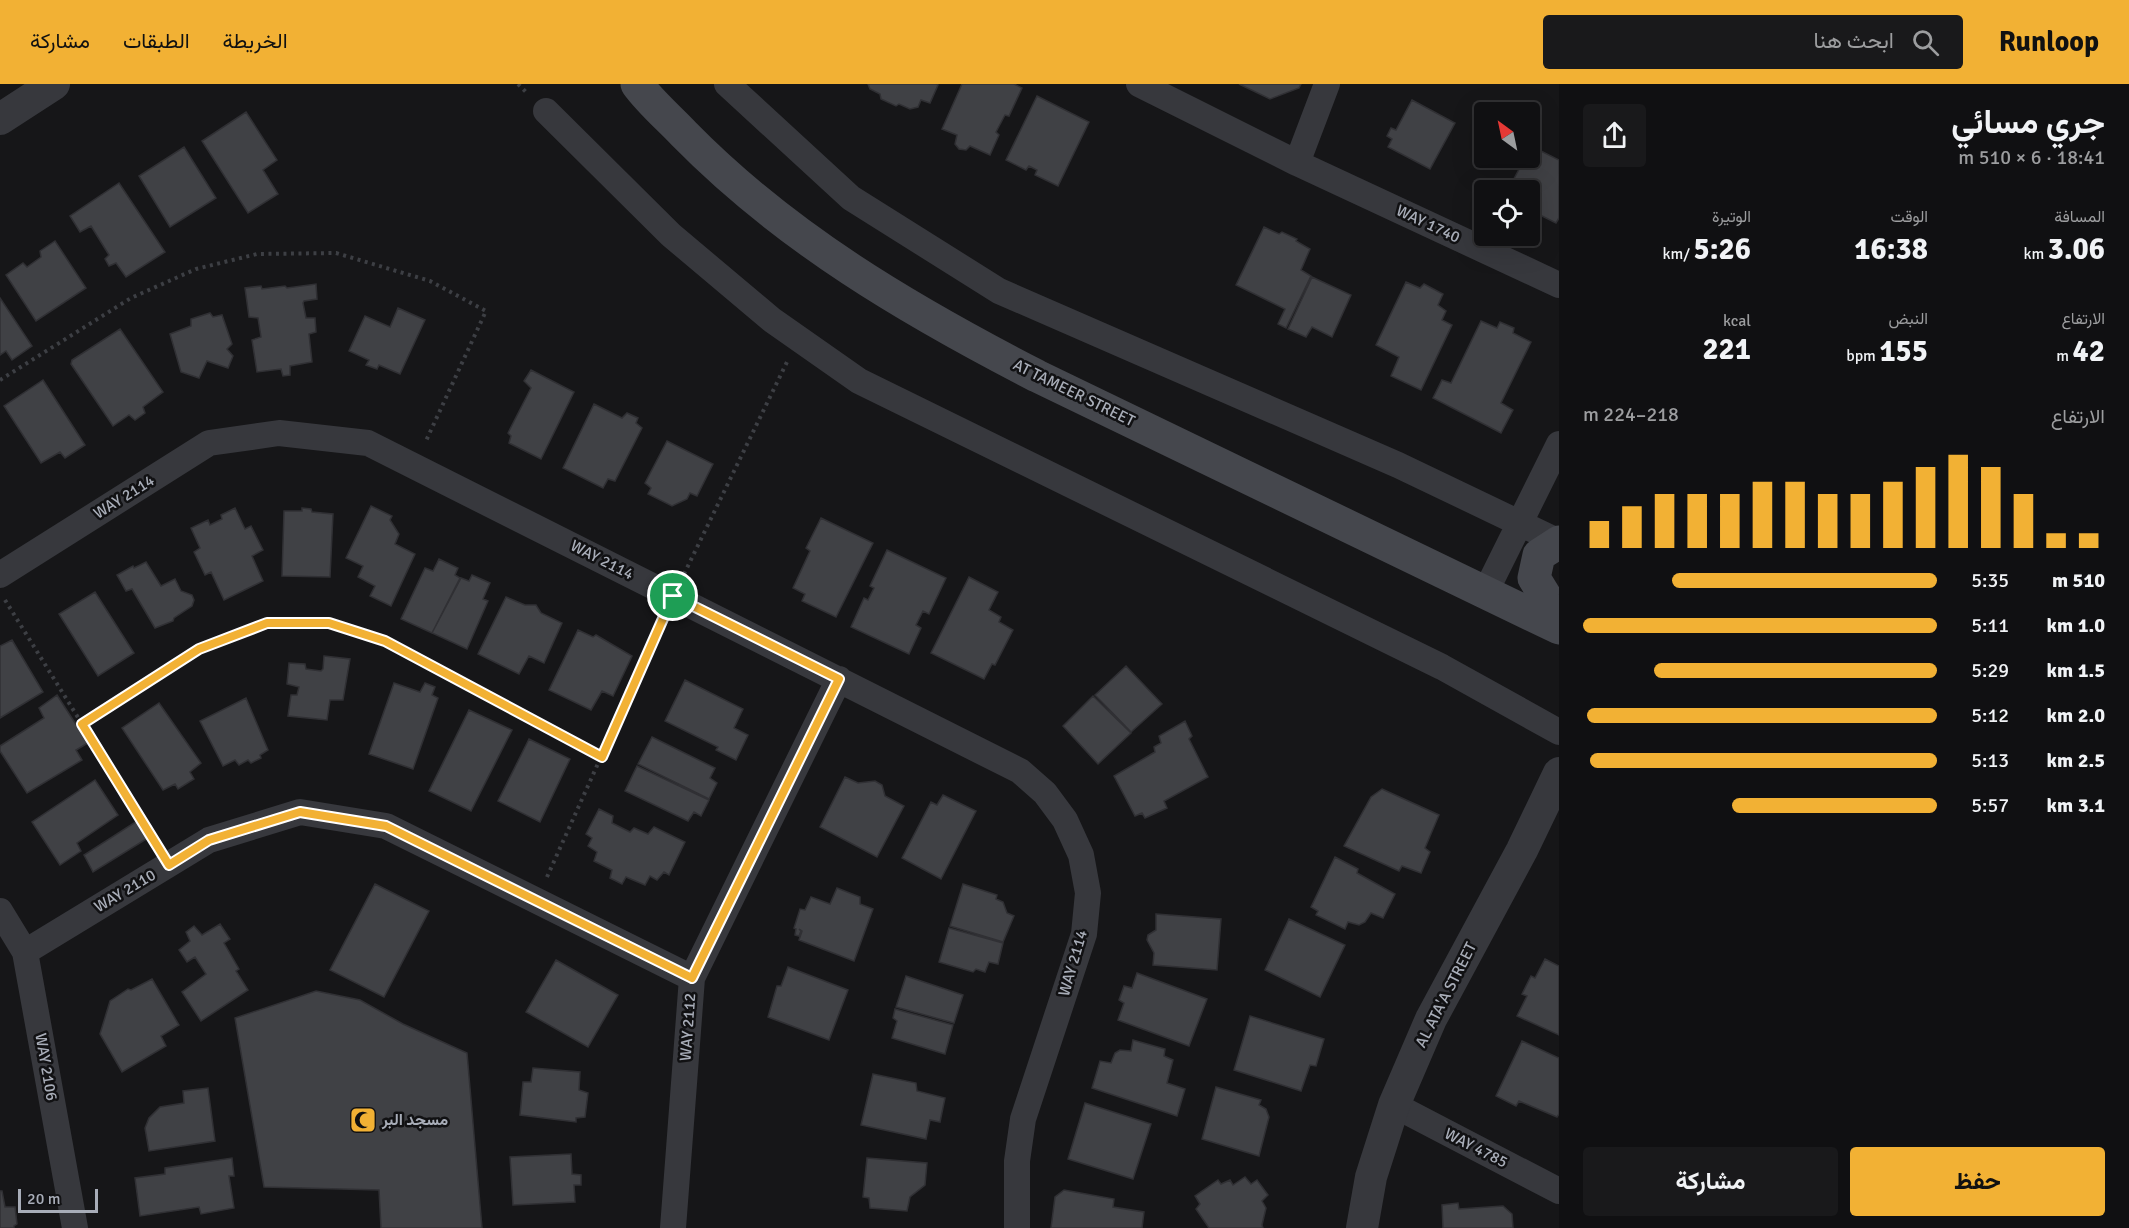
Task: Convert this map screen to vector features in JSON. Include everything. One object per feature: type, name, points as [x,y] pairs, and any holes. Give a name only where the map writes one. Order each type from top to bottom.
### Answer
[{"type":"main road","name":"AT TAMEER STREET","points":[[637,84],[720,170],[787,226],[886,293],[958,335],[1037,376],[1559,628]]},
{"type":"main road","points":[[1559,542],[1539,555],[1534,578],[1548,601],[1559,609]]},
{"type":"street","points":[[0,119],[54,84]]},
{"type":"street","points":[[727,84],[851,198],[999,291],[1398,465],[1559,542]]},
{"type":"street","name":"WAY 1740","points":[[1139,84],[1297,163],[1559,285]]},
{"type":"street","points":[[1297,163],[1327,84]]},
{"type":"street","points":[[546,111],[671,235],[772,320],[859,381],[1442,667],[1559,732]]},
{"type":"street","name":"WAY 2114","points":[[0,576],[209,444],[279,434],[368,443],[1020,771],[1045,793],[1065,820],[1081,855],[1088,893],[1084,934],[1023,1119],[1017,1161],[1017,1228]]},
{"type":"street","points":[[1486,591],[1559,444]]},
{"type":"street","name":"WAY 2112","points":[[673,1228],[692,978],[839,679]]},
{"type":"street","name":"AL ATA'A STREET","points":[[1362,1228],[1371,1177],[1394,1105],[1431,1019],[1521,850],[1559,773]]},
{"type":"street","name":"WAY 2110","points":[[25,952],[209,840],[300,812],[386,826],[692,978]]},
{"type":"street","name":"WAY 2106","points":[[0,911],[25,952],[75,1228]]},
{"type":"street","name":"WAY 4785","points":[[1394,1105],[1559,1191]]},
{"type":"path","points":[[0,380],[131,298],[196,269],[257,254],[336,253],[430,281],[486,311],[414,466]]},
{"type":"path","points":[[537,900],[673,596],[752,438],[798,338]]},
{"type":"path","points":[[0,591],[169,865]]},
{"type":"path","points":[[82,724],[199,649],[267,623],[329,623],[385,641],[602,757]]},
{"type":"building","points":[[868,84],[938,85],[930,103],[921,100],[918,107],[910,109],[881,99],[880,94],[870,89]]},
{"type":"building","points":[[962,84],[1014,84],[1022,88],[1009,116],[1005,115],[996,132],[999,135],[990,155],[970,146],[966,150],[959,149],[955,144],[957,135],[942,129]]},
{"type":"building","points":[[1239,84],[1301,84],[1299,88],[1270,99]]},
{"type":"building","points":[[1037,96],[1089,122],[1058,186],[1035,175],[1037,170],[1029,166],[1026,170],[1006,160]]},
{"type":"building","points":[[1412,100],[1455,123],[1430,169],[1388,147],[1392,139],[1387,136],[1391,128],[1396,130]]},
{"type":"building","points":[[246,112],[277,160],[263,170],[278,194],[248,213],[202,141]]},
{"type":"building","points":[[184,147],[216,198],[170,227],[139,176]]},
{"type":"building","points":[[1540,150],[1559,160],[1559,218],[1556,223],[1540,215],[1540,180],[1513,180],[1520,168],[1540,168]]},
{"type":"building","points":[[119,183],[165,252],[126,277],[116,263],[109,266],[105,259],[109,255],[91,226],[80,232],[70,216]]},
{"type":"building","points":[[1264,227],[1297,239],[1296,241],[1310,249],[1301,270],[1311,276],[1286,328],[1278,324],[1285,309],[1236,285]]},
{"type":"building","points":[[55,241],[86,288],[36,321],[6,275],[23,263],[27,267],[41,257],[40,251]]},
{"type":"building","points":[[1312,277],[1351,295],[1332,337],[1312,327],[1306,337],[1288,329]]},
{"type":"building","points":[[1406,282],[1420,288],[1424,284],[1443,294],[1438,305],[1446,311],[1442,320],[1452,325],[1421,390],[1391,376],[1399,357],[1376,345]]},
{"type":"building","points":[[316,284],[317,299],[303,303],[306,318],[315,318],[316,332],[309,334],[312,362],[290,366],[290,375],[283,376],[281,369],[257,372],[252,340],[261,337],[258,318],[249,317],[245,288],[261,286],[262,289],[285,286],[287,288]]},
{"type":"building","points":[[0,298],[32,346],[12,360],[6,351],[0,355]]},
{"type":"building","points":[[398,308],[425,320],[400,374],[379,365],[377,369],[366,365],[369,360],[349,351],[365,316],[390,327]]},
{"type":"building","points":[[210,313],[213,317],[222,315],[232,344],[227,349],[233,356],[228,368],[207,361],[199,378],[181,372],[170,334],[191,326],[191,319]]},
{"type":"building","points":[[1481,321],[1497,328],[1500,322],[1514,328],[1513,333],[1531,342],[1501,403],[1513,410],[1501,433],[1433,398],[1442,380],[1451,383]]},
{"type":"building","points":[[120,329],[163,392],[143,407],[145,413],[135,420],[129,415],[113,426],[71,364],[72,360]]},
{"type":"building","points":[[531,370],[574,392],[541,459],[509,443],[511,436],[508,433],[531,388],[524,381]]},
{"type":"building","points":[[43,380],[85,445],[65,458],[60,452],[41,463],[4,406]]},
{"type":"building","points":[[594,404],[622,418],[627,413],[638,418],[636,423],[642,428],[615,481],[608,479],[603,488],[563,468]]},
{"type":"building","points":[[667,441],[713,464],[697,496],[690,493],[687,499],[672,506],[648,494],[651,488],[645,483]]},
{"type":"building","points":[[371,506],[392,516],[390,520],[399,534],[395,544],[415,554],[391,606],[370,596],[375,586],[358,577],[363,566],[346,558]]},
{"type":"building","points":[[235,508],[245,529],[251,526],[263,550],[252,556],[263,581],[224,600],[211,572],[205,575],[194,552],[200,548],[191,528],[208,520],[210,525],[222,519],[221,515]]},
{"type":"building","points":[[302,508],[311,509],[312,512],[333,514],[330,577],[282,576],[284,511],[302,511]]},
{"type":"building","points":[[821,518],[873,543],[836,617],[802,601],[805,594],[793,588],[810,551],[806,548]]},
{"type":"building","points":[[887,550],[946,578],[929,614],[923,611],[916,625],[921,628],[909,654],[851,627],[864,598],[868,600],[874,588],[870,586]]},
{"type":"building","points":[[439,559],[458,568],[455,575],[460,578],[432,633],[401,619],[425,568],[433,571]]},
{"type":"building","points":[[146,562],[161,586],[175,579],[181,591],[192,595],[194,600],[192,606],[173,621],[155,628],[132,589],[126,591],[117,575]]},
{"type":"building","points":[[472,575],[490,583],[483,599],[488,601],[467,649],[432,633],[461,578],[469,581]]},
{"type":"building","points":[[969,577],[998,592],[989,610],[1001,617],[999,622],[1013,630],[995,665],[992,664],[984,679],[931,653]]},
{"type":"building","points":[[95,592],[134,653],[98,676],[59,614]]},
{"type":"building","points":[[506,597],[525,605],[536,605],[541,613],[562,623],[544,663],[529,656],[519,674],[478,654]]},
{"type":"building","points":[[578,630],[593,637],[596,635],[632,656],[613,696],[602,691],[591,710],[549,690]]},
{"type":"building","points":[[12,640],[43,692],[0,718],[0,646]]},
{"type":"building","points":[[324,656],[350,659],[343,700],[330,700],[327,720],[288,716],[291,695],[297,695],[299,687],[287,684],[289,663],[305,664],[306,669],[321,671]]},
{"type":"building","points":[[1126,666],[1162,704],[1131,732],[1095,695]]},
{"type":"building","points":[[685,680],[743,709],[734,728],[748,735],[736,760],[716,750],[718,747],[665,721]]},
{"type":"building","points":[[394,683],[420,692],[425,683],[435,687],[432,695],[438,698],[413,769],[369,754]]},
{"type":"building","points":[[57,695],[88,743],[76,750],[82,760],[27,793],[0,751],[0,746],[44,718],[39,708]]},
{"type":"building","points":[[1093,696],[1131,733],[1098,764],[1063,726]]},
{"type":"building","points":[[246,698],[268,750],[260,755],[261,758],[251,763],[248,760],[239,765],[235,760],[223,766],[200,721]]},
{"type":"building","points":[[159,703],[201,763],[190,772],[194,779],[178,789],[175,784],[163,790],[122,728]]},
{"type":"building","points":[[469,710],[512,730],[471,811],[429,791]]},
{"type":"building","points":[[1185,721],[1192,736],[1189,739],[1208,777],[1164,801],[1167,808],[1145,818],[1142,813],[1135,816],[1114,776],[1155,752],[1154,747],[1161,743],[1159,736]]},
{"type":"building","points":[[652,737],[715,768],[710,778],[717,783],[709,799],[638,764]]},
{"type":"building","points":[[529,739],[570,759],[540,822],[498,801]]},
{"type":"building","points":[[637,766],[709,800],[701,816],[694,812],[688,821],[625,791]]},
{"type":"building","points":[[845,777],[858,783],[875,781],[882,785],[885,796],[904,806],[877,857],[820,827]]},
{"type":"building","points":[[95,780],[118,815],[77,843],[81,851],[60,865],[32,822]]},
{"type":"building","points":[[1382,789],[1439,815],[1425,848],[1430,852],[1421,873],[1402,866],[1399,871],[1344,846],[1371,797]]},
{"type":"building","points":[[943,795],[976,811],[941,879],[902,858],[931,802],[937,805]]},
{"type":"building","points":[[599,809],[613,816],[612,823],[630,832],[634,828],[648,834],[654,827],[685,842],[669,875],[664,872],[657,880],[650,876],[645,885],[626,877],[622,884],[610,878],[612,870],[594,861],[597,852],[588,846],[592,838],[586,834]]},
{"type":"building","points":[[137,821],[148,838],[93,872],[84,855]]},
{"type":"building","points":[[1335,857],[1358,869],[1357,873],[1395,894],[1383,918],[1371,913],[1365,922],[1359,925],[1348,922],[1345,929],[1316,915],[1318,911],[1311,907]]},
{"type":"building","points":[[375,884],[429,911],[384,997],[330,970]]},
{"type":"building","points":[[963,884],[997,895],[996,899],[1003,902],[1007,913],[1014,916],[1003,942],[950,926]]},
{"type":"building","points":[[837,888],[860,897],[860,904],[873,909],[854,961],[799,940],[802,931],[799,929],[801,931],[799,936],[795,935],[796,929],[794,928],[800,909],[805,910],[811,897],[830,904]]},
{"type":"building","points":[[1156,914],[1221,919],[1217,970],[1153,965],[1154,953],[1147,940],[1148,935],[1156,930]]},
{"type":"building","points":[[1289,919],[1345,945],[1320,997],[1265,970]]},
{"type":"building","points":[[220,924],[230,939],[224,943],[239,969],[236,971],[248,990],[201,1021],[182,992],[206,974],[195,957],[187,962],[179,950],[190,941],[186,932],[194,926],[202,935]]},
{"type":"building","points":[[949,928],[1003,943],[998,964],[989,962],[985,972],[976,969],[973,972],[939,962]]},
{"type":"building","points":[[1545,959],[1559,966],[1559,1035],[1517,1016],[1527,996],[1522,994],[1531,976],[1535,978]]},
{"type":"building","points":[[556,960],[618,995],[588,1047],[526,1012]]},
{"type":"building","points":[[788,967],[848,990],[829,1040],[768,1017],[777,986],[781,986]]},
{"type":"building","points":[[1137,973],[1207,999],[1189,1046],[1118,1020],[1124,1003],[1119,1000],[1124,986],[1132,988]]},
{"type":"building","points":[[906,976],[963,995],[954,1023],[896,1007]]},
{"type":"building","points":[[152,979],[179,1025],[161,1036],[166,1046],[122,1072],[100,1034],[110,1001],[128,989],[131,990]]},
{"type":"building","name":"مسجد البر","points":[[316,991],[360,1000],[403,1024],[467,1053],[482,1228],[381,1228],[379,1190],[264,1187],[235,1018]]},
{"type":"building","points":[[895,1009],[953,1025],[945,1054],[892,1038],[897,1021],[893,1018]]},
{"type":"building","points":[[1250,1016],[1324,1039],[1316,1066],[1310,1065],[1301,1091],[1234,1070]]},
{"type":"building","points":[[1133,1040],[1165,1049],[1164,1056],[1173,1060],[1167,1083],[1185,1089],[1177,1116],[1092,1088],[1100,1061],[1111,1063],[1115,1053],[1120,1050],[1131,1051]]},
{"type":"building","points":[[1522,1041],[1559,1058],[1559,1114],[1557,1117],[1519,1101],[1516,1106],[1496,1096]]},
{"type":"building","points":[[533,1068],[580,1072],[579,1090],[588,1093],[585,1117],[576,1118],[576,1122],[520,1115],[523,1082],[531,1082]]},
{"type":"building","points":[[873,1074],[916,1083],[917,1091],[945,1098],[940,1122],[930,1120],[926,1139],[861,1125]]},
{"type":"building","points":[[1216,1087],[1261,1100],[1259,1105],[1266,1109],[1269,1117],[1259,1156],[1202,1139]]},
{"type":"building","points":[[208,1088],[215,1141],[149,1151],[145,1128],[149,1118],[160,1107],[184,1103],[183,1091]]},
{"type":"building","points":[[1085,1103],[1151,1124],[1133,1179],[1068,1159]]},
{"type":"building","points":[[571,1154],[572,1174],[581,1175],[581,1185],[574,1185],[575,1202],[513,1205],[510,1157]]},
{"type":"building","points":[[232,1158],[234,1176],[229,1176],[234,1208],[201,1214],[199,1207],[140,1216],[135,1178],[165,1174],[165,1168]]},
{"type":"building","points":[[867,1158],[927,1163],[925,1185],[910,1197],[907,1211],[870,1208],[869,1198],[863,1197]]},
{"type":"building","points":[[1245,1177],[1251,1184],[1257,1180],[1268,1195],[1262,1201],[1266,1208],[1263,1228],[1209,1228],[1196,1209],[1200,1204],[1195,1196],[1218,1180],[1221,1184],[1230,1180],[1233,1185]]},
{"type":"building","points":[[1064,1190],[1114,1199],[1113,1207],[1144,1212],[1142,1228],[1051,1228],[1055,1197]]},
{"type":"building","points":[[0,1191],[2,1191],[5,1207],[15,1207],[17,1224],[14,1228],[0,1228]]},
{"type":"building","points":[[1458,1203],[1459,1209],[1503,1206],[1512,1214],[1513,1228],[1443,1228],[1442,1205]]},
{"type":"place","name":"مسجد البر","points":[[363,1120]]},
{"type":"route","points":[[673,596],[839,679],[692,978],[386,826],[300,812],[209,840],[169,865],[82,724],[199,649],[267,623],[329,623],[385,641],[602,757],[673,596]]}]
